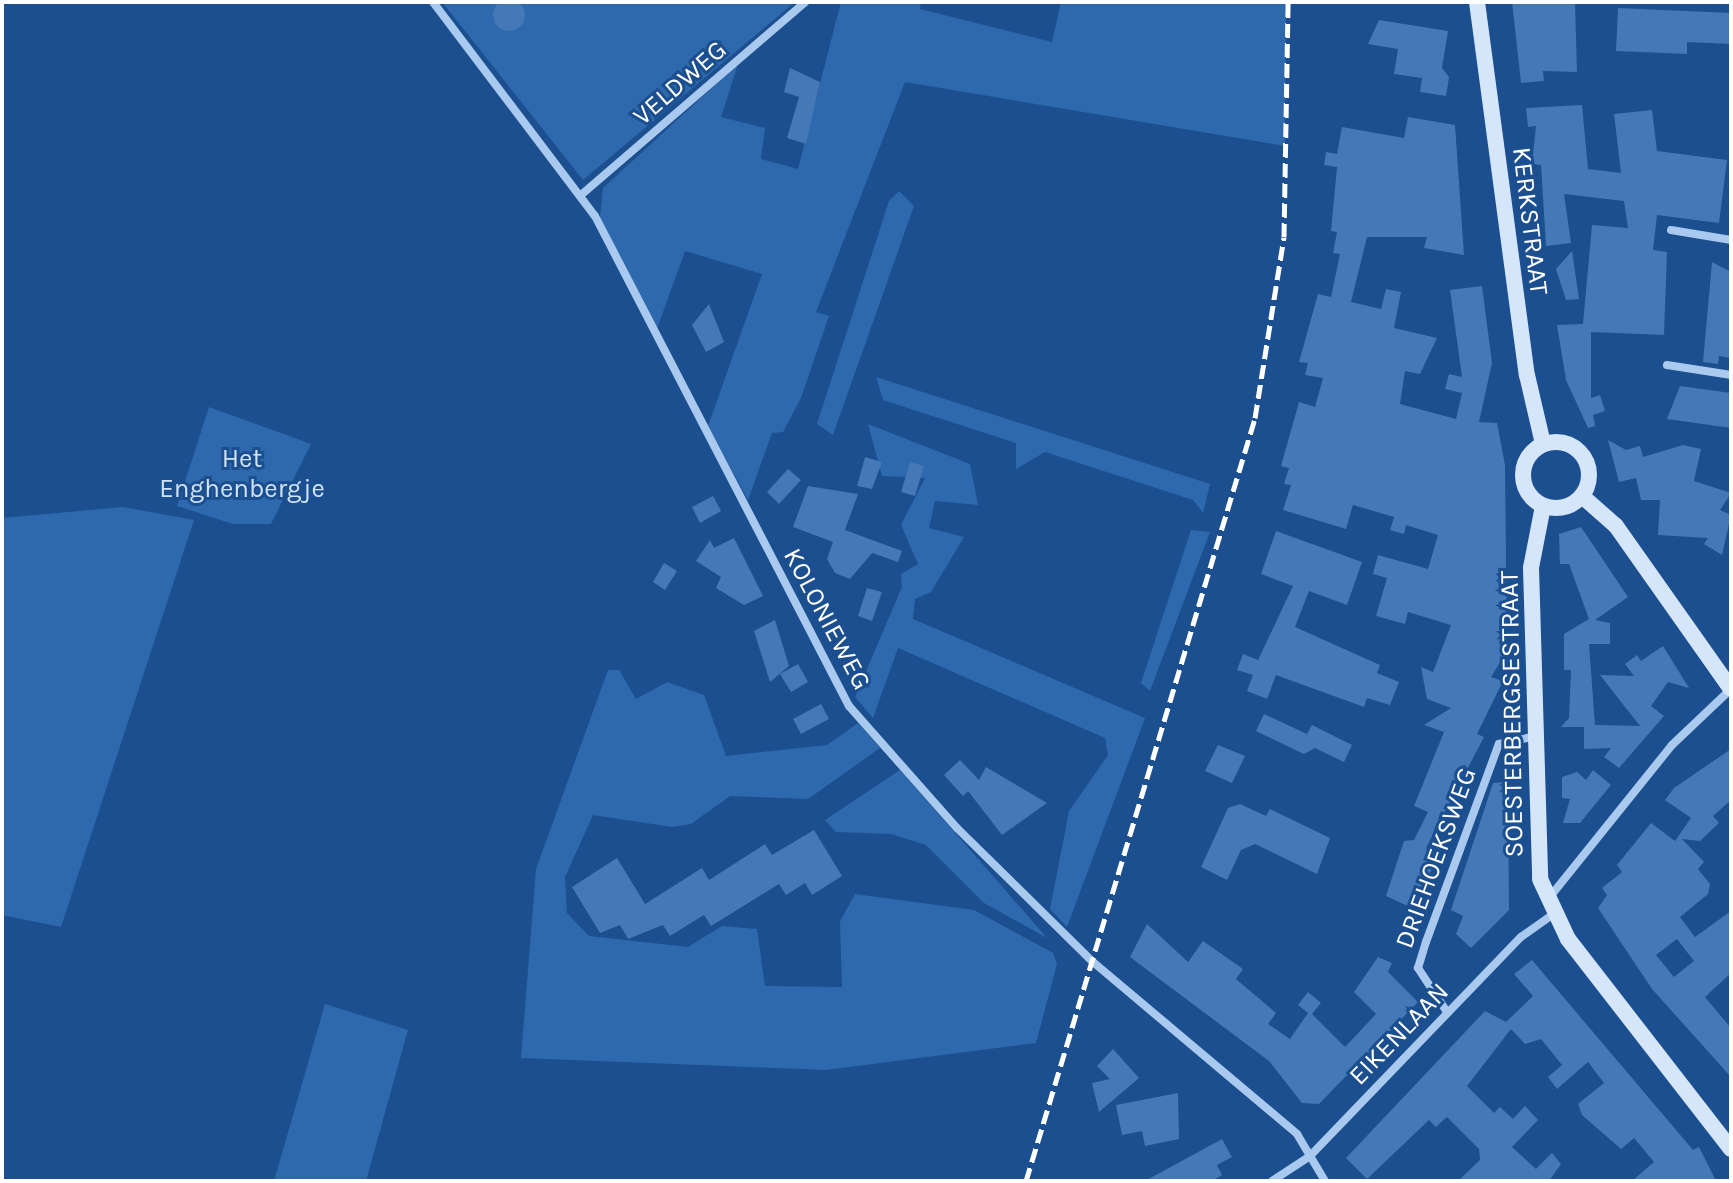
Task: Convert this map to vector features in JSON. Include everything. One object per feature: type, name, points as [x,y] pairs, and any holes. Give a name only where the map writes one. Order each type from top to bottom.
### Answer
[{"type":"main road","name":"KERKSTRAAT","points":[[1477,2],[1524,361],[1543,444]]},
{"type":"main road","points":[[1564,442],[1581,453],[1589,471],[1582,496],[1561,508],[1543,506],[1522,479],[1527,458],[1543,444],[1564,442]]},
{"type":"main road","points":[[1582,496],[1616,526],[1731,689]]},
{"type":"main road","name":"SOESTERBERGSESTRAAT","points":[[1543,506],[1531,568],[1536,856],[1552,906],[1731,1149]]},
{"type":"street","name":"KOLONIEWEG","points":[[433,2],[581,195],[849,706],[957,828],[1093,962],[1297,1134],[1325,1181]]},
{"type":"street","name":"VELDWEG","points":[[581,195],[805,2]]},
{"type":"street","points":[[1671,230],[1731,240]]},
{"type":"street","points":[[1667,365],[1731,375]]},
{"type":"street","name":"EIKENLAAN","points":[[1272,1181],[1310,1156],[1552,906],[1672,745],[1731,689]]},
{"type":"street","name":"DRIEHOEKSWEG","points":[[1447,1012],[1418,968],[1426,942],[1499,744],[1533,737]]},
{"type":"green space","points":[[442,2],[795,2],[583,180]]},
{"type":"green space","points":[[841,2],[921,2],[920,9],[1052,42],[1061,2],[1286,2],[1285,146],[905,82],[816,312],[829,316],[801,398],[783,432],[772,433],[748,500],[708,426],[762,274],[685,251],[657,329],[600,218],[603,188],[738,64],[721,117],[765,128],[761,159],[798,169]]},
{"type":"green space","points":[[899,191],[914,206],[833,435],[817,424],[889,201]]},
{"type":"green space","points":[[876,377],[1210,484],[1203,513],[1193,500],[1045,452],[1016,469],[1016,443],[883,400]]},
{"type":"green space","name":"Het Enghenbergje","points":[[209,407],[311,444],[271,524],[233,524],[177,506]]},
{"type":"green space","points":[[868,424],[970,464],[978,505],[935,501],[929,528],[964,537],[931,592],[915,599],[913,619],[1145,718],[1067,927],[1050,909],[1069,811],[1108,755],[1105,738],[898,648],[873,718],[855,697],[902,587],[901,574],[918,564],[901,525],[925,478],[882,476]]},
{"type":"green space","points":[[123,507],[194,520],[61,927],[2,915],[2,518]]},
{"type":"green space","points":[[1191,530],[1210,532],[1150,691],[1141,683]]},
{"type":"green space","points":[[608,670],[619,670],[636,699],[667,682],[704,695],[726,756],[827,745],[858,723],[880,748],[808,799],[730,796],[691,824],[672,827],[593,815],[565,877],[567,913],[589,936],[688,947],[722,926],[757,929],[765,986],[842,987],[840,921],[855,894],[974,910],[1053,953],[1057,964],[1036,1043],[826,1070],[521,1058],[536,869]]},
{"type":"green space","points":[[900,770],[1047,938],[984,903],[926,845],[891,834],[836,832],[825,820]]},
{"type":"green space","points":[[325,1004],[408,1030],[366,1181],[274,1181]]},
{"type":"building","points":[[509,-1],[520,4],[525,15],[520,26],[509,31],[498,26],[493,15],[498,4]]},
{"type":"building","points":[[1512,2],[1575,2],[1577,72],[1543,71],[1544,81],[1521,83]]},
{"type":"building","points":[[1618,8],[1731,13],[1731,44],[1687,42],[1687,54],[1616,51]]},
{"type":"building","points":[[1379,20],[1448,31],[1442,68],[1449,77],[1446,96],[1420,92],[1422,78],[1394,74],[1398,49],[1368,44]]},
{"type":"building","points":[[790,68],[820,82],[806,144],[787,138],[799,97],[784,92]]},
{"type":"building","points":[[1582,105],[1588,169],[1621,173],[1614,114],[1652,110],[1657,151],[1727,160],[1719,223],[1657,215],[1653,250],[1667,252],[1664,335],[1591,332],[1591,398],[1600,395],[1605,411],[1593,415],[1595,426],[1588,428],[1566,380],[1557,325],[1583,324],[1592,225],[1628,228],[1624,201],[1564,194],[1571,243],[1546,246],[1541,165],[1532,164],[1536,126],[1528,127],[1526,108]]},
{"type":"building","points":[[1408,117],[1455,125],[1464,255],[1424,248],[1427,237],[1367,237],[1351,302],[1381,309],[1386,289],[1401,292],[1394,328],[1437,338],[1420,374],[1405,371],[1400,404],[1456,419],[1462,393],[1445,389],[1449,374],[1462,377],[1450,290],[1482,286],[1492,363],[1479,422],[1497,423],[1505,465],[1507,651],[1491,677],[1503,681],[1477,734],[1484,737],[1426,848],[1435,863],[1412,908],[1386,896],[1404,841],[1414,840],[1428,812],[1414,806],[1444,732],[1424,725],[1451,708],[1427,699],[1421,667],[1433,672],[1451,625],[1408,612],[1405,624],[1376,616],[1387,578],[1373,574],[1378,555],[1428,569],[1438,535],[1406,525],[1404,534],[1390,530],[1394,517],[1353,505],[1346,529],[1283,510],[1291,485],[1284,484],[1289,468],[1281,466],[1299,402],[1315,407],[1323,378],[1305,375],[1308,363],[1299,362],[1318,294],[1331,297],[1340,254],[1333,253],[1337,232],[1331,231],[1337,167],[1324,165],[1326,152],[1337,154],[1342,127],[1404,138]]},
{"type":"building","points":[[1572,251],[1579,299],[1566,300],[1556,269]]},
{"type":"building","points":[[1712,262],[1731,272],[1731,358],[1719,356],[1718,364],[1703,362]]},
{"type":"building","points":[[709,304],[724,342],[706,352],[692,325]]},
{"type":"building","points":[[1680,386],[1731,393],[1731,428],[1667,419]]},
{"type":"building","points":[[1608,440],[1626,450],[1640,446],[1643,457],[1683,445],[1701,449],[1694,481],[1731,493],[1720,510],[1731,515],[1722,555],[1704,544],[1708,538],[1658,535],[1660,500],[1641,500],[1636,478],[1619,482]]},
{"type":"building","points":[[865,457],[882,462],[872,489],[857,486]]},
{"type":"building","points":[[910,462],[924,466],[915,496],[901,492]]},
{"type":"building","points":[[788,469],[801,480],[779,504],[767,492]]},
{"type":"building","points":[[808,486],[858,494],[845,530],[902,551],[898,562],[872,553],[850,579],[835,573],[827,559],[833,542],[793,527]]},
{"type":"building","points":[[713,496],[721,511],[700,523],[692,507]]},
{"type":"building","points":[[1581,527],[1628,597],[1595,620],[1610,623],[1610,644],[1589,644],[1595,725],[1640,726],[1600,675],[1634,676],[1625,664],[1637,655],[1641,661],[1663,646],[1689,688],[1668,682],[1651,706],[1664,716],[1619,768],[1604,757],[1611,748],[1584,749],[1584,727],[1561,727],[1569,718],[1571,670],[1564,670],[1564,634],[1589,619],[1569,564],[1560,564],[1559,534]]},
{"type":"building","points":[[1276,531],[1362,562],[1347,605],[1309,591],[1295,627],[1380,665],[1377,673],[1399,682],[1390,705],[1367,698],[1364,707],[1276,675],[1267,699],[1247,691],[1253,675],[1237,670],[1243,654],[1258,660],[1293,586],[1261,574]]},
{"type":"building","points":[[734,538],[763,596],[744,605],[716,588],[721,577],[696,561],[710,540],[714,548]]},
{"type":"building","points":[[664,563],[677,571],[665,590],[653,582]]},
{"type":"building","points":[[867,588],[882,592],[872,621],[858,616]]},
{"type":"building","points":[[775,620],[789,666],[770,682],[754,631]]},
{"type":"building","points":[[798,664],[808,682],[791,692],[780,674]]},
{"type":"building","points":[[821,704],[829,719],[801,734],[793,719]]},
{"type":"building","points":[[1264,714],[1307,734],[1312,725],[1352,745],[1344,762],[1315,748],[1304,754],[1256,731]]},
{"type":"building","points":[[1218,745],[1245,756],[1232,783],[1205,771]]},
{"type":"building","points":[[1731,749],[1731,800],[1713,816],[1719,823],[1700,841],[1682,839],[1704,862],[1698,869],[1710,884],[1708,894],[1680,917],[1695,937],[1731,911],[1731,973],[1705,997],[1731,1028],[1731,1077],[1652,989],[1598,908],[1607,895],[1602,888],[1622,872],[1617,865],[1651,823],[1675,841],[1691,818],[1665,800],[1674,788]],"holes":[[[1677,939],[1694,961],[1674,977],[1656,955]]]},
{"type":"building","points":[[960,760],[979,780],[986,767],[1047,803],[1002,835],[968,791],[963,796],[944,775]]},
{"type":"building","points":[[1593,770],[1611,785],[1580,823],[1563,823],[1570,799],[1562,798],[1562,777],[1577,772],[1586,780]]},
{"type":"building","points":[[1508,782],[1509,910],[1471,948],[1456,934],[1463,916],[1451,910],[1493,783]]},
{"type":"building","points":[[1240,804],[1266,816],[1270,809],[1330,838],[1317,874],[1255,844],[1241,850],[1227,880],[1201,867],[1228,808]]},
{"type":"building","points":[[814,830],[842,876],[812,895],[805,883],[786,895],[779,884],[711,926],[704,915],[670,936],[663,925],[628,939],[620,925],[600,933],[572,887],[617,858],[645,904],[702,868],[709,880],[765,844],[772,855]]},
{"type":"building","points":[[1147,924],[1188,962],[1203,941],[1243,969],[1236,979],[1276,1013],[1268,1024],[1290,1039],[1308,1013],[1298,1005],[1308,992],[1321,1003],[1312,1014],[1345,1047],[1376,1014],[1354,992],[1378,957],[1392,963],[1388,972],[1418,1002],[1319,1104],[1302,1103],[1269,1061],[1130,957]]},
{"type":"building","points":[[1532,960],[1693,1150],[1699,1147],[1716,1181],[1632,1181],[1654,1162],[1634,1138],[1621,1149],[1582,1115],[1578,1104],[1604,1083],[1588,1062],[1557,1089],[1548,1077],[1562,1065],[1541,1039],[1525,1044],[1511,1029],[1467,1086],[1494,1113],[1500,1107],[1513,1119],[1525,1106],[1538,1120],[1512,1147],[1536,1169],[1552,1153],[1561,1164],[1549,1181],[1458,1181],[1480,1160],[1479,1149],[1447,1117],[1436,1127],[1429,1120],[1367,1179],[1346,1158],[1485,1011],[1506,1022],[1533,996],[1514,974]]},
{"type":"building","points":[[1113,1049],[1139,1078],[1099,1112],[1092,1083],[1110,1079],[1097,1066]]},
{"type":"building","points":[[1178,1093],[1179,1139],[1145,1146],[1142,1131],[1122,1135],[1116,1105]]},
{"type":"building","points":[[1222,1139],[1232,1157],[1217,1165],[1222,1175],[1212,1181],[1145,1181]]},
{"type":"railway","points":[[1026,1181],[1255,418],[1284,237],[1288,2]]}]
